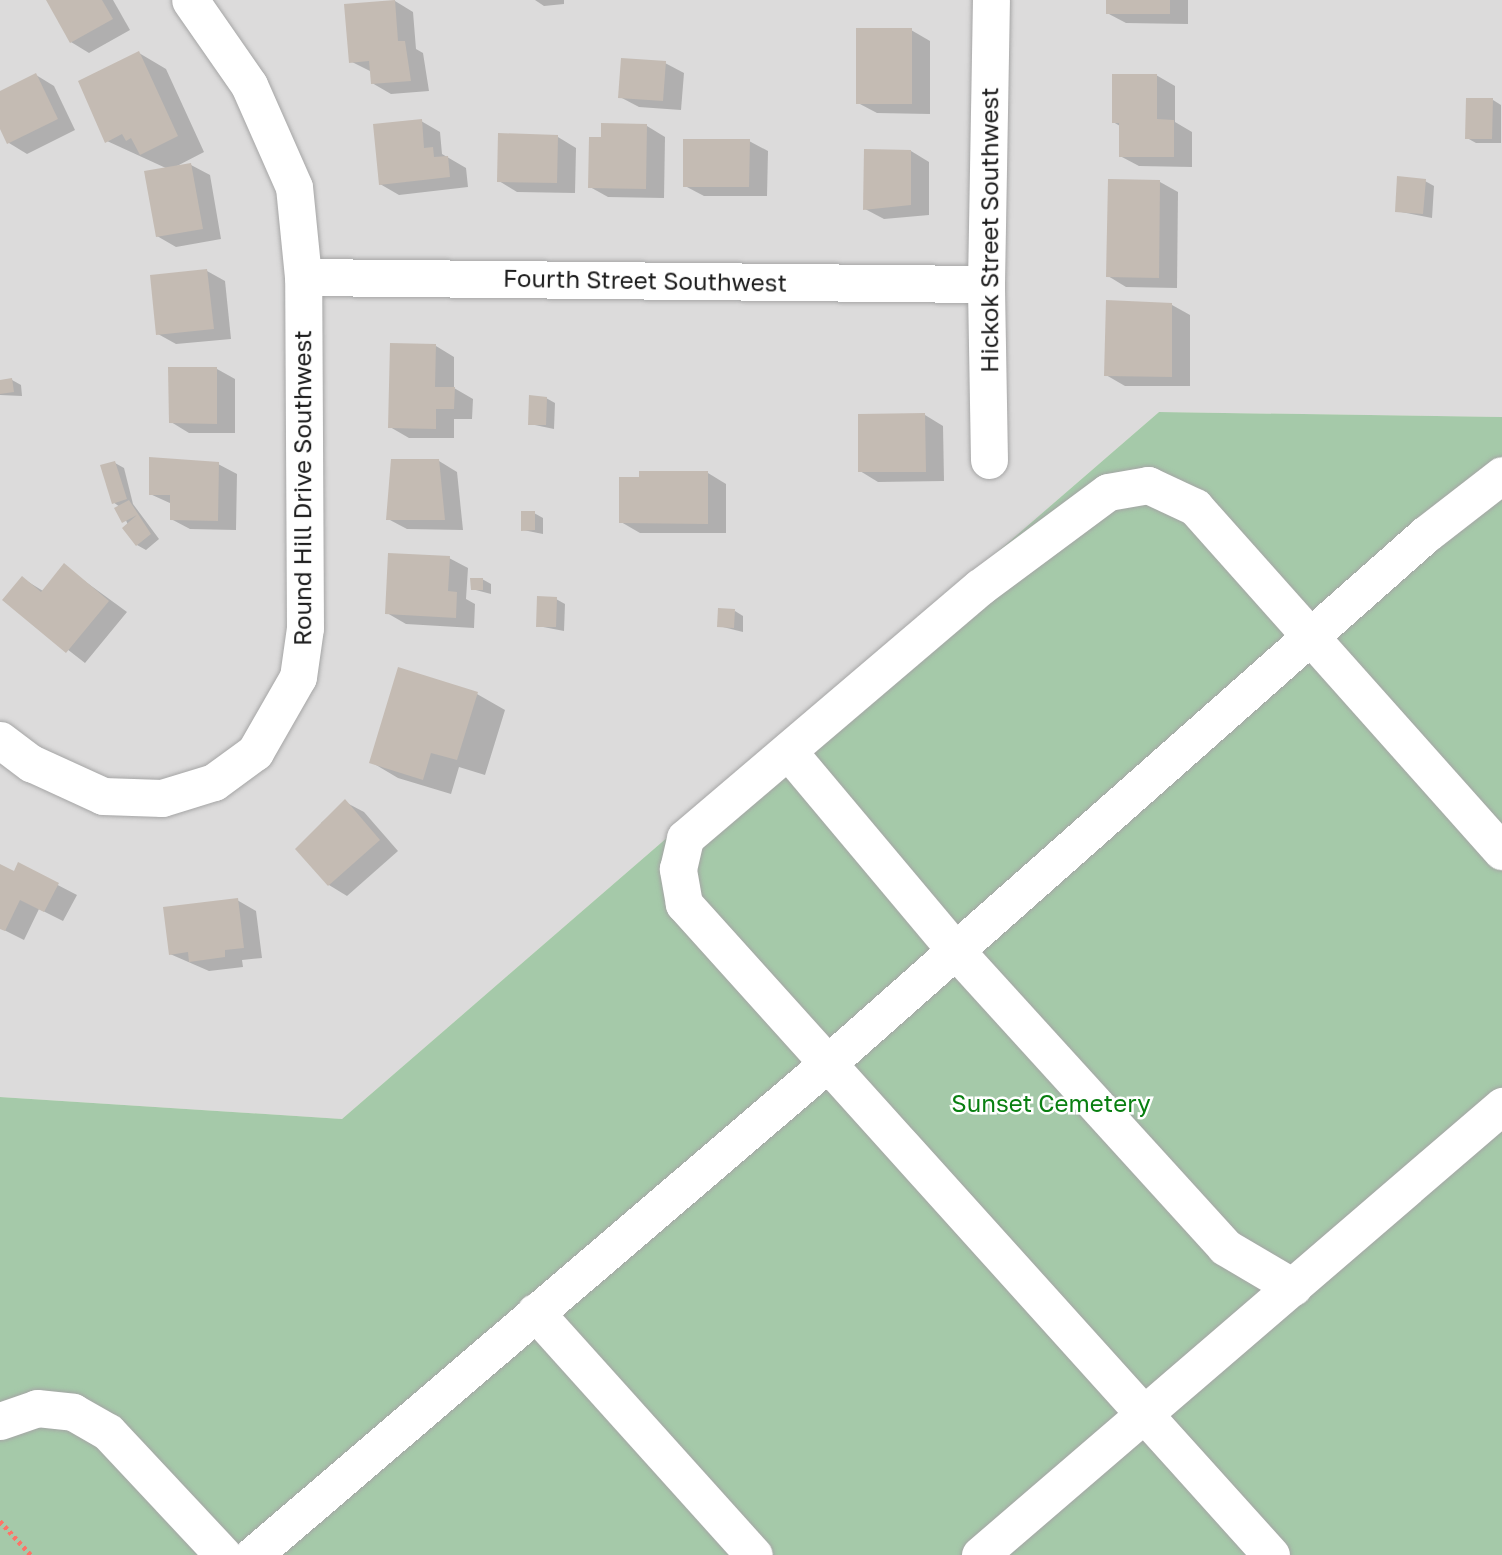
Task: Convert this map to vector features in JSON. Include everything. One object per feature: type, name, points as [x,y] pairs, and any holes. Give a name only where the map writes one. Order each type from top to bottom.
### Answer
[{"type":"street","name":"Round Hill Drive Southwest","points":[[0,740],[31,763],[103,796],[162,798],[214,782],[255,752],[283,710],[298,677],[304,628],[303,276],[294,187],[249,85],[190,0]]},
{"type":"street","name":"Hickok Street Southwest","points":[[989,460],[986,284],[991,0]]},
{"type":"street","name":"Fourth Street Southwest","points":[[303,276],[986,284]]},
{"type":"street","points":[[253,1555],[828,1063],[1426,534],[1502,475]]},
{"type":"street","points":[[1271,1555],[684,904],[678,869],[685,838],[980,587],[1108,492],[1148,485],[1195,507],[1502,851]]},
{"type":"street","points":[[788,751],[956,951],[1225,1247],[1293,1287]]},
{"type":"street","points":[[980,1555],[1502,1106]]},
{"type":"street","points":[[535,1312],[754,1555]]},
{"type":"street","points":[[0,1421],[37,1408],[74,1412],[108,1432],[223,1555]]},
{"type":"path","points":[[0,1521],[31,1555]]},
{"type":"shaded area","points":[[0,0],[1502,0],[1502,417],[1159,412],[342,1119],[0,1097]]},
{"type":"green space","name":"Sunset Cemetery","points":[[1159,412],[1502,417],[1502,1555],[0,1555],[0,1097],[342,1119]]},
{"type":"building","points":[[46,0],[102,0],[113,19],[70,43]]},
{"type":"building","points":[[395,0],[398,41],[405,41],[411,81],[371,84],[369,61],[349,63],[344,4]]},
{"type":"building","points":[[1106,0],[1170,0],[1170,14],[1106,14]]},
{"type":"building","points":[[856,28],[912,28],[912,104],[856,104]]},
{"type":"building","points":[[139,51],[178,136],[140,155],[131,138],[126,141],[122,134],[105,143],[78,81]]},
{"type":"building","points":[[621,58],[666,61],[663,101],[618,98]]},
{"type":"building","points":[[36,73],[58,119],[7,144],[0,129],[0,91]]},
{"type":"building","points":[[1112,74],[1157,74],[1157,119],[1174,120],[1174,157],[1119,157],[1119,123],[1112,123]]},
{"type":"building","points":[[1466,98],[1493,98],[1492,139],[1465,139]]},
{"type":"building","points":[[422,119],[424,148],[433,147],[434,157],[448,156],[450,177],[379,185],[373,124]]},
{"type":"building","points":[[601,123],[647,124],[646,189],[588,188],[589,137],[601,137]]},
{"type":"building","points":[[498,133],[558,135],[557,183],[497,182]]},
{"type":"building","points":[[683,139],[750,139],[749,187],[683,187]]},
{"type":"building","points":[[864,149],[911,150],[911,205],[863,210]]},
{"type":"building","points":[[191,163],[203,229],[156,237],[144,171]]},
{"type":"building","points":[[1397,176],[1426,179],[1423,214],[1395,212]]},
{"type":"building","points":[[1108,179],[1160,180],[1159,278],[1106,277]]},
{"type":"building","points":[[207,269],[214,329],[156,335],[150,275]]},
{"type":"building","points":[[1106,300],[1172,303],[1172,377],[1104,376]]},
{"type":"building","points":[[390,343],[436,344],[435,387],[455,387],[454,409],[436,409],[436,429],[388,428]]},
{"type":"building","points":[[168,367],[217,367],[217,424],[169,423]]},
{"type":"building","points":[[12,378],[14,392],[0,394],[0,380]]},
{"type":"building","points":[[529,395],[547,397],[546,425],[528,425]]},
{"type":"building","points":[[925,413],[926,472],[858,472],[858,414]]},
{"type":"building","points":[[149,457],[219,462],[218,521],[170,520],[170,495],[149,495]]},
{"type":"building","points":[[391,459],[439,459],[445,520],[386,520]]},
{"type":"building","points":[[115,461],[127,499],[112,504],[100,465]]},
{"type":"building","points":[[639,471],[708,471],[708,524],[619,523],[619,477],[639,477]]},
{"type":"building","points":[[129,500],[151,534],[136,546],[122,528],[137,515],[122,523],[114,508]]},
{"type":"building","points":[[521,511],[535,511],[535,530],[521,531]]},
{"type":"building","points":[[388,553],[450,556],[448,591],[457,592],[456,618],[385,614]]},
{"type":"building","points":[[64,563],[109,601],[66,653],[2,600],[22,576],[41,592]]},
{"type":"building","points":[[470,578],[483,578],[483,590],[471,590]]},
{"type":"building","points":[[537,596],[557,597],[556,627],[536,627]]},
{"type":"building","points":[[718,608],[735,609],[734,628],[717,627]]},
{"type":"building","points":[[398,667],[478,692],[457,760],[431,753],[423,780],[369,763]]},
{"type":"building","points":[[345,799],[380,840],[328,886],[295,849]]},
{"type":"building","points":[[18,862],[59,883],[44,912],[20,900],[5,931],[0,929],[0,864],[14,871]]},
{"type":"building","points":[[238,898],[244,948],[225,950],[225,957],[189,962],[188,952],[169,955],[163,907]]}]
